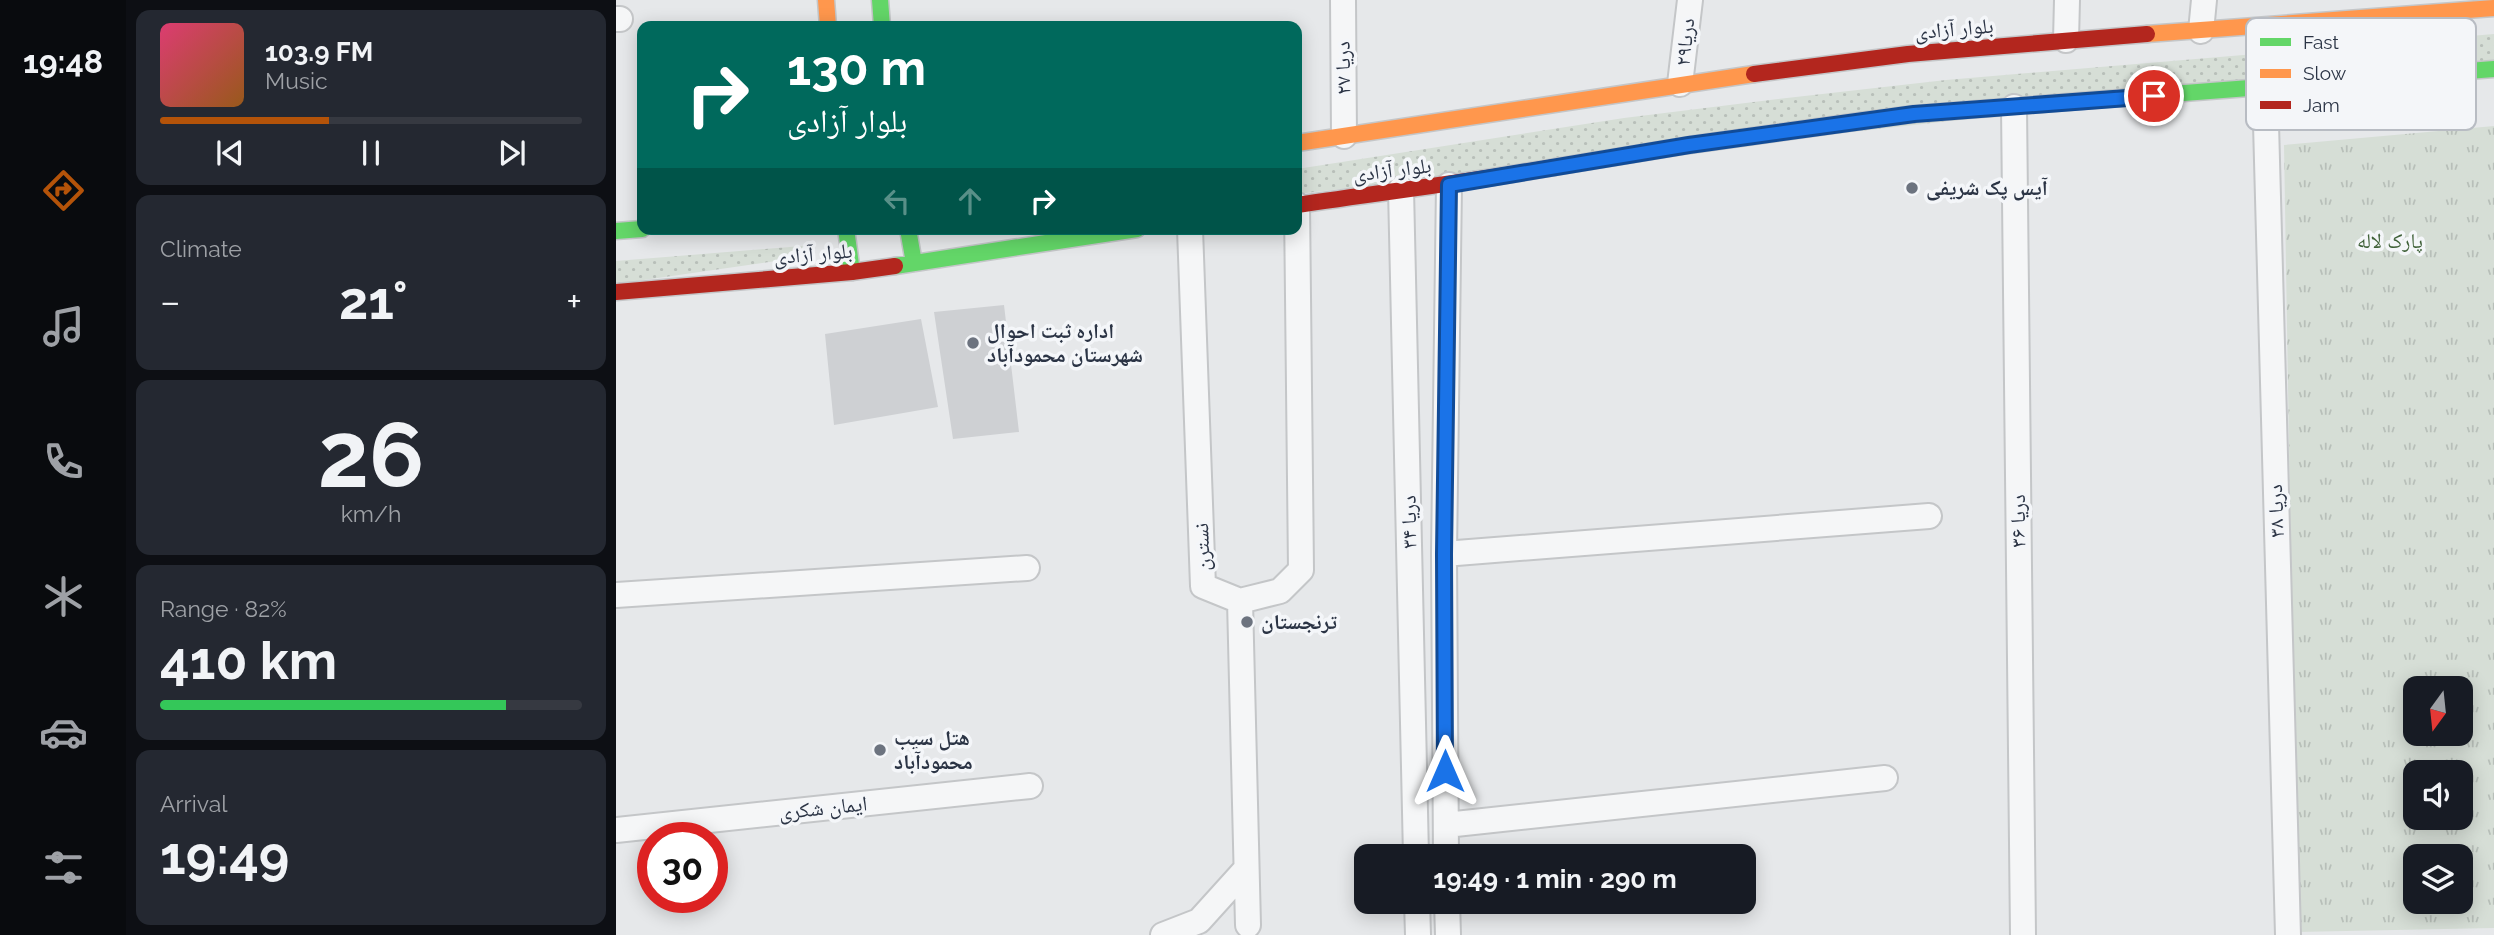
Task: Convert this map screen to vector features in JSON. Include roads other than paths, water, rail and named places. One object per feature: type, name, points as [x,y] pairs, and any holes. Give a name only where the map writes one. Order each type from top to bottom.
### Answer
[{"type":"main road","points":[[826,0],[828,21]]},
{"type":"main road","points":[[880,0],[882,21]]},
{"type":"main road","name":"بلوار آزادی","points":[[2367,18],[2494,8]]},
{"type":"main road","name":"بلوار آزادی","points":[[1302,142],[1680,85],[1908,54],[2246,27]]},
{"type":"main road","name":"بلوار آزادی","points":[[2476,70],[2494,69]]},
{"type":"main road","name":"بلوار آزادی","points":[[1302,204],[1401,189],[1449,185],[1703,143],[1914,114],[2246,89]]},
{"type":"main road","points":[[616,231],[637,229]]},
{"type":"main road","points":[[847,235],[852,272]]},
{"type":"main road","points":[[909,235],[914,263]]},
{"type":"main road","name":"بلوار آزادی","points":[[616,292],[852,272],[1097,235]]},
{"type":"street","name":"دریا ۲۷","points":[[1343,0],[1344,136]]},
{"type":"street","name":"دریا۲۹","points":[[1680,85],[1690,0]]},
{"type":"street","points":[[2066,40],[2067,0]]},
{"type":"street","points":[[2201,31],[2204,0]]},
{"type":"street","name":"دریا ۳۶","points":[[2014,107],[2023,935]]},
{"type":"street","name":"دریا ۳۸","points":[[2266,130],[2288,935]]},
{"type":"street","name":"دریا ۳۴","points":[[1446,844],[1444,554],[1449,185]]},
{"type":"street","name":"دریا ۳۴","points":[[1401,189],[1416,844]]},
{"type":"street","name":"نسترن","points":[[1190,235],[1203,586],[1240,601]]},
{"type":"street","points":[[1248,925],[1240,601],[1280,591],[1301,570],[1297,235]]},
{"type":"street","points":[[1444,554],[1929,516]]},
{"type":"street","points":[[616,595],[1027,568]]},
{"type":"street","points":[[1446,825],[1885,778]]},
{"type":"street","name":"ایمان شکری","points":[[616,830],[1030,786]]},
{"type":"street","points":[[1163,935],[1199,921],[1247,869]]},
{"type":"street","points":[[1417,914],[1418,935]]},
{"type":"street","points":[[1447,914],[1448,935]]},
{"type":"place","name":"آیس پک شریفی","points":[[1912,188]]},
{"type":"place","name":"اداره ثبت احوال شهرستان محمودآباد","points":[[973,343]]},
{"type":"place","name":"ترنجستان","points":[[1247,622]]},
{"type":"place","name":"هتل سیب محمودآباد","points":[[880,750]]},
{"type":"park label","name":"پارک لاله","points":[[2390,241]]}]
